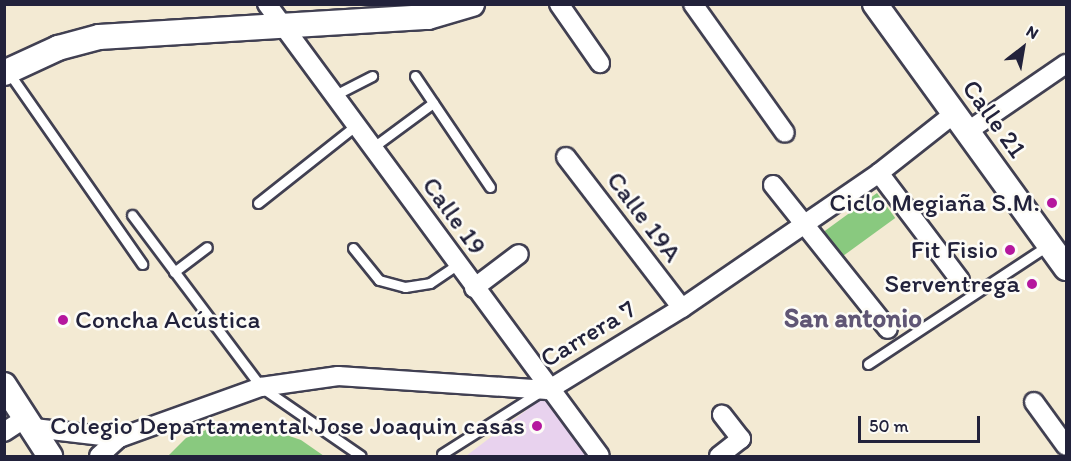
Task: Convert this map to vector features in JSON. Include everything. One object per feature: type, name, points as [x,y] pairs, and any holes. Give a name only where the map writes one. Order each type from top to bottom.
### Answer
[{"type":"main road","points":[[6,72],[57,48],[99,37],[286,29],[472,4]]},
{"type":"main road","name":"Calle 21","points":[[875,4],[1066,268]]},
{"type":"main road","points":[[4,385],[31,422],[50,456]]},
{"type":"street","name":"Calle 19","points":[[267,4],[548,390],[600,456]]},
{"type":"street","points":[[559,4],[600,63]]},
{"type":"street","points":[[693,4],[785,133]]},
{"type":"street","name":"Carrera 7","points":[[99,456],[119,438],[261,387],[338,376],[548,390],[682,308],[879,173],[961,122],[1066,64]]},
{"type":"street","name":"Calle 19A","points":[[566,157],[682,308]]},
{"type":"street","points":[[879,173],[960,280]]},
{"type":"street","points":[[773,185],[888,329]]},
{"type":"street","points":[[474,288],[519,254]]},
{"type":"street","points":[[1034,402],[1066,446]]},
{"type":"street","points":[[719,456],[741,440],[722,415]]},
{"type":"street","points":[[4,432],[31,422]]},
{"type":"street","name":"Carrera 7","points":[[31,422],[119,438]]},
{"type":"lane","points":[[6,72],[142,264]]},
{"type":"lane","points":[[333,96],[372,76]]},
{"type":"lane","points":[[415,76],[490,187]]},
{"type":"lane","points":[[372,148],[433,103]]},
{"type":"lane","points":[[258,203],[355,126]]},
{"type":"lane","points":[[132,215],[261,387],[362,456]]},
{"type":"lane","points":[[868,364],[1049,244]]},
{"type":"lane","points":[[174,272],[207,247]]},
{"type":"lane","points":[[353,248],[379,280],[405,287],[430,283],[458,265]]},
{"type":"lane","points":[[442,454],[508,408],[548,390]]},
{"type":"shaded area","name":"Colegio Departamental Jose Joaquin casas","points":[[545,396],[592,456],[466,456]]},
{"type":"green space","points":[[877,193],[895,218],[843,256],[824,231]]},
{"type":"green space","points":[[254,424],[301,440],[324,456],[168,456],[186,438],[216,426]]},
{"type":"place","name":"Ciclo Megiaña S.M.","points":[[1052,203]]},
{"type":"place","name":"Fit Fisio","points":[[1010,250]]},
{"type":"place","name":"Serventrega","points":[[1032,284]]},
{"type":"place","name":"Concha Acústica","points":[[63,320]]},
{"type":"place","name":"Colegio Departamental Jose Joaquin casas","points":[[537,426]]},
{"type":"district","name":"San antonio","points":[[853,318]]}]
